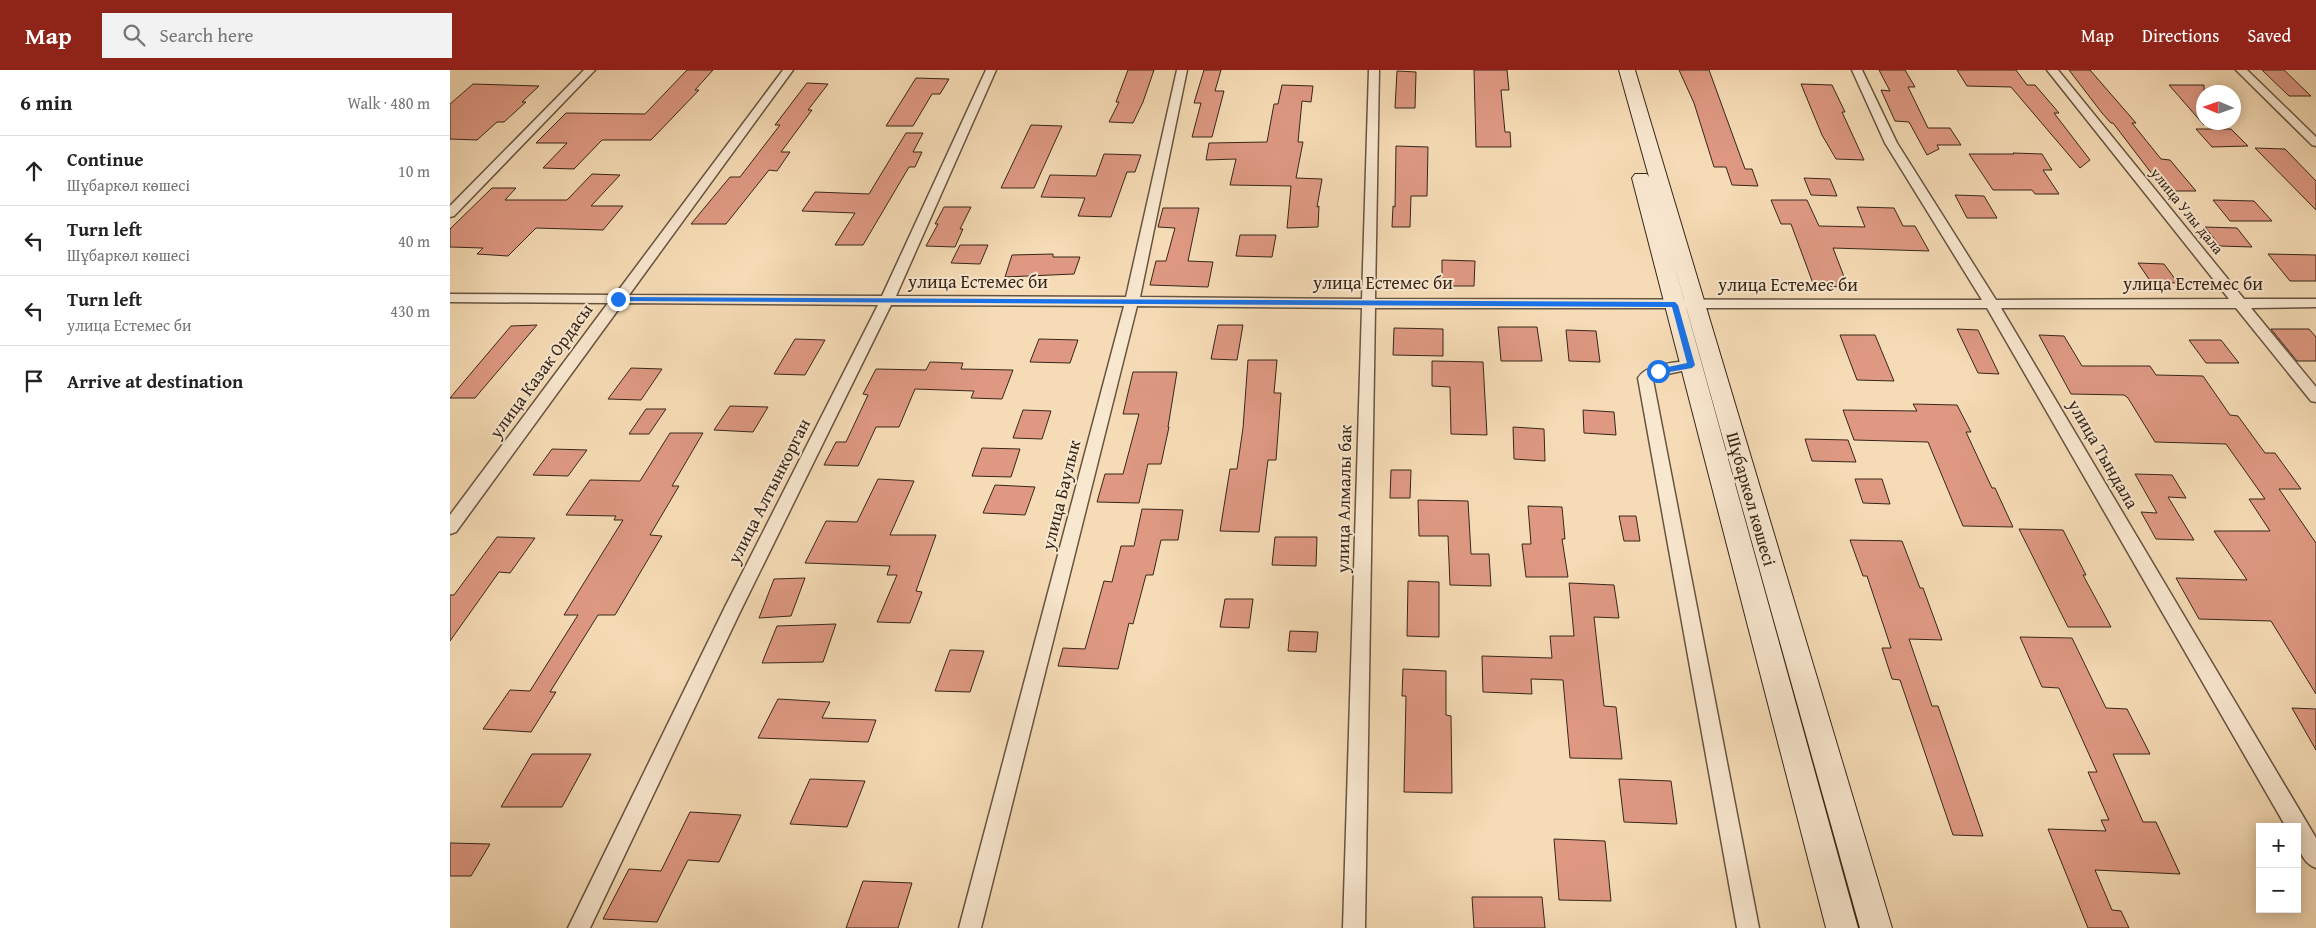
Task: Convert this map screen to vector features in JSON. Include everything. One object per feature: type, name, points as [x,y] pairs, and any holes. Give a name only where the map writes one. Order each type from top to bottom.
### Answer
[{"type":"street","points":[[450,213],[590,70]]},
{"type":"street","name":"улица Казак Ордасы","points":[[450,527],[788,70]]},
{"type":"street","name":"улица Алтынкорган","points":[[579,928],[731,612],[887,300],[991,70]]},
{"type":"street","name":"улица Баулык","points":[[970,928],[1132,301],[1182,70]]},
{"type":"street","name":"улица Алмалы бак","points":[[1354,928],[1374,70]]},
{"type":"street","name":"Шұбаркөл көшесі","points":[[1612,70],[1876,928]]},
{"type":"street","name":"Шұбаркөл көшесі","points":[[1626,70],[1684,305],[1692,365],[1842,928]]},
{"type":"street","name":"улица Тындала","points":[[1857,70],[1891,143],[1991,303],[2316,858]]},
{"type":"street","name":"улица Улы дала","points":[[2052,70],[2316,397]]},
{"type":"street","points":[[2241,70],[2316,143]]},
{"type":"street","name":"улица Естемес би","points":[[450,298],[1684,305],[2316,303]]},
{"type":"street","points":[[1692,365],[1658,371],[1646,378],[1748,928]]},
{"type":"building","points":[[687,70],[713,70],[695,90],[699,90],[651,140],[602,140],[574,169],[543,168],[567,143],[536,143],[566,113],[645,114]]},
{"type":"building","points":[[1128,70],[1154,70],[1143,102],[1133,123],[1109,122],[1119,102],[1116,102]]},
{"type":"building","points":[[1204,70],[1221,70],[1215,91],[1224,91],[1212,137],[1192,137],[1201,103],[1194,103]]},
{"type":"building","points":[[1474,70],[1507,70],[1509,90],[1501,90],[1505,132],[1510,132],[1511,147],[1476,147]]},
{"type":"building","points":[[1679,70],[1709,70],[1745,169],[1752,169],[1758,186],[1732,185],[1726,167],[1714,167],[1694,103]]},
{"type":"building","points":[[1879,70],[1905,70],[1915,87],[1908,87],[1928,128],[1950,128],[1961,145],[1937,145],[1939,149],[1927,155],[1909,122],[1895,121],[1881,90],[1890,91]]},
{"type":"building","points":[[1957,70],[2016,70],[2027,85],[2035,85],[2059,113],[2054,113],[2090,160],[2080,168],[2011,87],[1967,86]]},
{"type":"building","points":[[2069,70],[2090,70],[2136,123],[2132,123],[2161,159],[2170,160],[2196,191],[2165,191],[2113,123],[2102,113]]},
{"type":"building","points":[[2262,70],[2284,70],[2311,96],[2289,96]]},
{"type":"building","points":[[1397,71],[1416,72],[1415,108],[1395,108]]},
{"type":"building","points":[[916,78],[949,79],[940,94],[932,94],[913,126],[886,126]]},
{"type":"building","points":[[807,83],[828,84],[808,110],[812,110],[781,152],[790,152],[777,171],[769,170],[726,224],[691,224],[730,177],[740,177],[780,125],[775,125]]},
{"type":"building","points":[[473,84],[539,86],[522,102],[526,102],[504,122],[497,122],[477,140],[450,139],[450,104]]},
{"type":"building","points":[[1801,84],[1832,85],[1864,160],[1836,159],[1822,135]]},
{"type":"building","points":[[1282,85],[1313,86],[1311,102],[1302,101],[1298,142],[1303,142],[1296,178],[1322,179],[1317,207],[1319,206],[1318,227],[1287,228],[1291,186],[1230,185],[1236,159],[1206,160],[1209,143],[1267,142],[1274,104],[1278,104]]},
{"type":"building","points":[[2169,85],[2196,85],[2196,116]]},
{"type":"building","points":[[1031,125],[1062,126],[1034,188],[1001,188]]},
{"type":"building","points":[[2197,130],[2232,130],[2248,146],[2212,147]]},
{"type":"building","points":[[906,133],[923,133],[913,152],[922,152],[915,167],[909,167],[863,245],[835,245],[855,213],[802,211],[815,192],[869,194]]},
{"type":"building","points":[[1396,146],[1428,147],[1427,196],[1411,196],[1410,227],[1392,227],[1393,206],[1395,207]]},
{"type":"building","points":[[2255,148],[2285,149],[2316,181],[2316,210]]},
{"type":"building","points":[[1104,154],[1141,155],[1135,172],[1127,172],[1111,217],[1078,216],[1085,198],[1041,197],[1050,175],[1096,176]]},
{"type":"building","points":[[1969,154],[2042,154],[2052,170],[2043,170],[2059,194],[2035,194],[2032,190],[1993,190]]},
{"type":"building","points":[[592,174],[620,175],[591,206],[623,206],[603,230],[536,228],[508,256],[477,254],[483,248],[450,247],[450,229],[492,188],[516,188],[505,200],[567,200]]},
{"type":"building","points":[[1804,178],[1830,179],[1837,196],[1811,195]]},
{"type":"building","points":[[1955,195],[1984,196],[1997,218],[1967,218]]},
{"type":"building","points":[[1771,200],[1807,200],[1819,226],[1865,227],[1857,207],[1894,208],[1903,226],[1915,226],[1929,251],[1833,248],[1848,287],[1814,286],[1791,224],[1781,224]]},
{"type":"building","points":[[2213,200],[2254,201],[2272,221],[2230,221]]},
{"type":"building","points":[[944,207],[971,207],[960,229],[963,229],[955,247],[926,246],[938,224],[935,224]]},
{"type":"building","points":[[1163,208],[1199,208],[1188,261],[1213,262],[1208,287],[1150,285],[1156,261],[1166,261],[1175,228],[1158,227]]},
{"type":"building","points":[[2205,227],[2237,228],[2252,247],[2220,246]]},
{"type":"building","points":[[1240,235],[1276,235],[1272,257],[1236,256]]},
{"type":"building","points":[[960,245],[988,245],[980,264],[951,263]]},
{"type":"building","points":[[1053,254],[1053,257],[1080,257],[1074,274],[1005,277],[1012,255]]},
{"type":"building","points":[[2268,254],[2316,255],[2316,281],[2290,281]]},
{"type":"building","points":[[1442,260],[1475,261],[1474,286],[1442,286]]},
{"type":"building","points":[[2138,263],[2164,264],[2178,283],[2151,282]]},
{"type":"building","points":[[537,325],[475,398],[450,398],[511,326]]},
{"type":"building","points":[[1218,325],[1243,325],[1237,360],[1211,359]]},
{"type":"building","points":[[1498,327],[1537,327],[1542,361],[1501,361]]},
{"type":"building","points":[[1394,328],[1443,329],[1443,356],[1393,355]]},
{"type":"building","points":[[1957,329],[1978,330],[1999,374],[1978,373]]},
{"type":"building","points":[[2271,329],[2309,329],[2316,337],[2316,361],[2297,361]]},
{"type":"building","points":[[1566,330],[1596,331],[1600,362],[1569,361]]},
{"type":"building","points":[[1840,335],[1875,335],[1894,381],[1857,380]]},
{"type":"building","points":[[2039,335],[2064,336],[2082,366],[2150,366],[2156,375],[2203,376],[2230,415],[2238,416],[2265,453],[2275,453],[2301,489],[2279,489],[2316,543],[2316,694],[2271,621],[2199,619],[2176,578],[2247,580],[2214,531],[2270,531],[2249,499],[2265,499],[2226,444],[2155,442],[2128,398],[2124,395],[2071,394]]},
{"type":"building","points":[[795,339],[825,340],[805,375],[774,374]]},
{"type":"building","points":[[1039,339],[1078,340],[1070,363],[1030,362]]},
{"type":"building","points":[[2189,340],[2221,340],[2239,363],[2206,363]]},
{"type":"building","points":[[1248,360],[1277,360],[1274,393],[1281,393],[1276,460],[1268,460],[1259,532],[1220,531],[1230,469],[1237,469],[1243,428]]},
{"type":"building","points":[[1432,361],[1483,362],[1487,435],[1451,434],[1450,387],[1432,386]]},
{"type":"building","points":[[930,362],[963,363],[961,369],[1013,370],[1002,399],[971,398],[974,391],[915,389],[899,427],[876,427],[858,466],[824,465],[836,442],[846,442],[868,395],[863,394],[876,369],[926,370]]},
{"type":"building","points":[[631,368],[662,369],[641,400],[608,399]]},
{"type":"building","points":[[1133,372],[1177,372],[1169,427],[1161,464],[1148,464],[1139,503],[1097,502],[1105,474],[1123,474],[1139,414],[1123,414]]},
{"type":"building","points":[[1913,404],[1957,405],[1971,432],[1966,432],[1992,488],[1995,488],[2013,527],[1963,526],[1928,442],[1854,440],[1843,410],[1917,411]]},
{"type":"building","points":[[730,406],[768,407],[753,432],[714,430]]},
{"type":"building","points":[[646,409],[666,409],[649,434],[629,434]]},
{"type":"building","points":[[1023,410],[1051,411],[1042,439],[1013,438]]},
{"type":"building","points":[[1583,410],[1614,412],[1616,435],[1584,433]]},
{"type":"building","points":[[1513,427],[1544,429],[1545,461],[1514,459]]},
{"type":"building","points":[[670,433],[703,433],[672,486],[679,486],[650,535],[662,536],[615,615],[598,615],[550,692],[556,692],[531,732],[483,729],[510,690],[530,691],[578,615],[564,615],[623,520],[614,520],[616,516],[566,515],[590,480],[640,481]]},
{"type":"building","points":[[1805,439],[1848,440],[1856,462],[1812,461]]},
{"type":"building","points":[[982,448],[1020,449],[1011,477],[972,476]]},
{"type":"building","points":[[552,449],[587,450],[568,476],[533,475]]},
{"type":"building","points":[[1391,470],[1411,470],[1410,498],[1390,498]]},
{"type":"building","points":[[2135,474],[2172,475],[2186,498],[2168,497],[2194,540],[2156,539],[2141,512],[2157,513]]},
{"type":"building","points":[[878,479],[914,481],[890,535],[936,535],[916,591],[922,592],[910,623],[877,622],[897,575],[887,575],[890,566],[805,563],[826,521],[857,522]]},
{"type":"building","points":[[1855,479],[1882,479],[1890,504],[1863,503]]},
{"type":"building","points":[[995,485],[1035,487],[1025,515],[983,513]]},
{"type":"building","points":[[1418,500],[1468,501],[1471,554],[1489,554],[1491,586],[1450,585],[1448,536],[1419,536]]},
{"type":"building","points":[[1528,506],[1562,507],[1565,539],[1562,539],[1568,577],[1526,577],[1522,544],[1531,544]]},
{"type":"building","points":[[1142,509],[1183,510],[1178,540],[1161,540],[1153,575],[1146,575],[1133,624],[1129,623],[1118,669],[1058,666],[1063,648],[1085,649],[1104,581],[1112,582],[1121,546],[1134,546]]},
{"type":"building","points":[[1619,516],[1636,516],[1640,541],[1624,541]]},
{"type":"building","points":[[2019,529],[2063,530],[2086,575],[2083,575],[2111,627],[2068,627]]},
{"type":"building","points":[[497,537],[535,538],[510,573],[499,572],[450,641],[450,595],[454,595]]},
{"type":"building","points":[[1275,537],[1317,537],[1316,566],[1272,565]]},
{"type":"building","points":[[1850,540],[1902,541],[1920,588],[1923,588],[1942,640],[1909,639],[1932,706],[1938,706],[1983,836],[1953,835],[1900,680],[1892,679],[1882,648],[1891,648],[1867,576],[1863,576]]},
{"type":"building","points":[[805,578],[791,616],[759,618],[774,579]]},
{"type":"building","points":[[1408,581],[1439,582],[1439,637],[1407,636]]},
{"type":"building","points":[[1569,583],[1614,585],[1619,618],[1594,617],[1604,706],[1616,707],[1622,759],[1570,758],[1563,680],[1531,679],[1532,694],[1483,692],[1482,656],[1552,658],[1550,636],[1574,636]]},
{"type":"building","points":[[1225,599],[1253,599],[1249,628],[1220,627]]},
{"type":"building","points":[[836,624],[823,662],[762,663],[777,626]]},
{"type":"building","points":[[1290,631],[1318,632],[1316,652],[1288,651]]},
{"type":"building","points":[[2020,637],[2072,638],[2106,708],[2127,709],[2150,754],[2113,754],[2143,822],[2156,822],[2180,874],[2095,870],[2112,910],[2121,911],[2129,928],[2088,928],[2048,829],[2106,831],[2101,820],[2109,820],[2088,772],[2097,772],[2059,688],[2042,687]]},
{"type":"building","points":[[950,650],[984,651],[970,692],[935,691]]},
{"type":"building","points":[[1403,669],[1446,671],[1446,715],[1451,716],[1452,793],[1404,792],[1406,696],[1402,696]]},
{"type":"building","points":[[778,699],[830,702],[822,718],[876,720],[868,742],[758,738]]},
{"type":"building","points":[[2292,708],[2316,709],[2316,750]]},
{"type":"building","points":[[532,754],[591,754],[562,807],[501,807]]},
{"type":"building","points":[[810,779],[865,781],[847,827],[790,824]]},
{"type":"building","points":[[1619,779],[1671,781],[1677,824],[1624,822]]},
{"type":"building","points":[[690,812],[741,815],[719,862],[688,860],[657,922],[603,919],[629,869],[661,871]]},
{"type":"building","points":[[1554,839],[1605,841],[1611,901],[1559,900]]},
{"type":"building","points":[[450,843],[490,844],[471,876],[450,876]]},
{"type":"building","points":[[863,881],[912,883],[898,928],[846,928]]},
{"type":"building","points":[[1472,897],[1542,897],[1545,928],[1474,928]]},
{"type":"route","points":[[618,299],[1675,305],[1692,365],[1658,371]]}]
